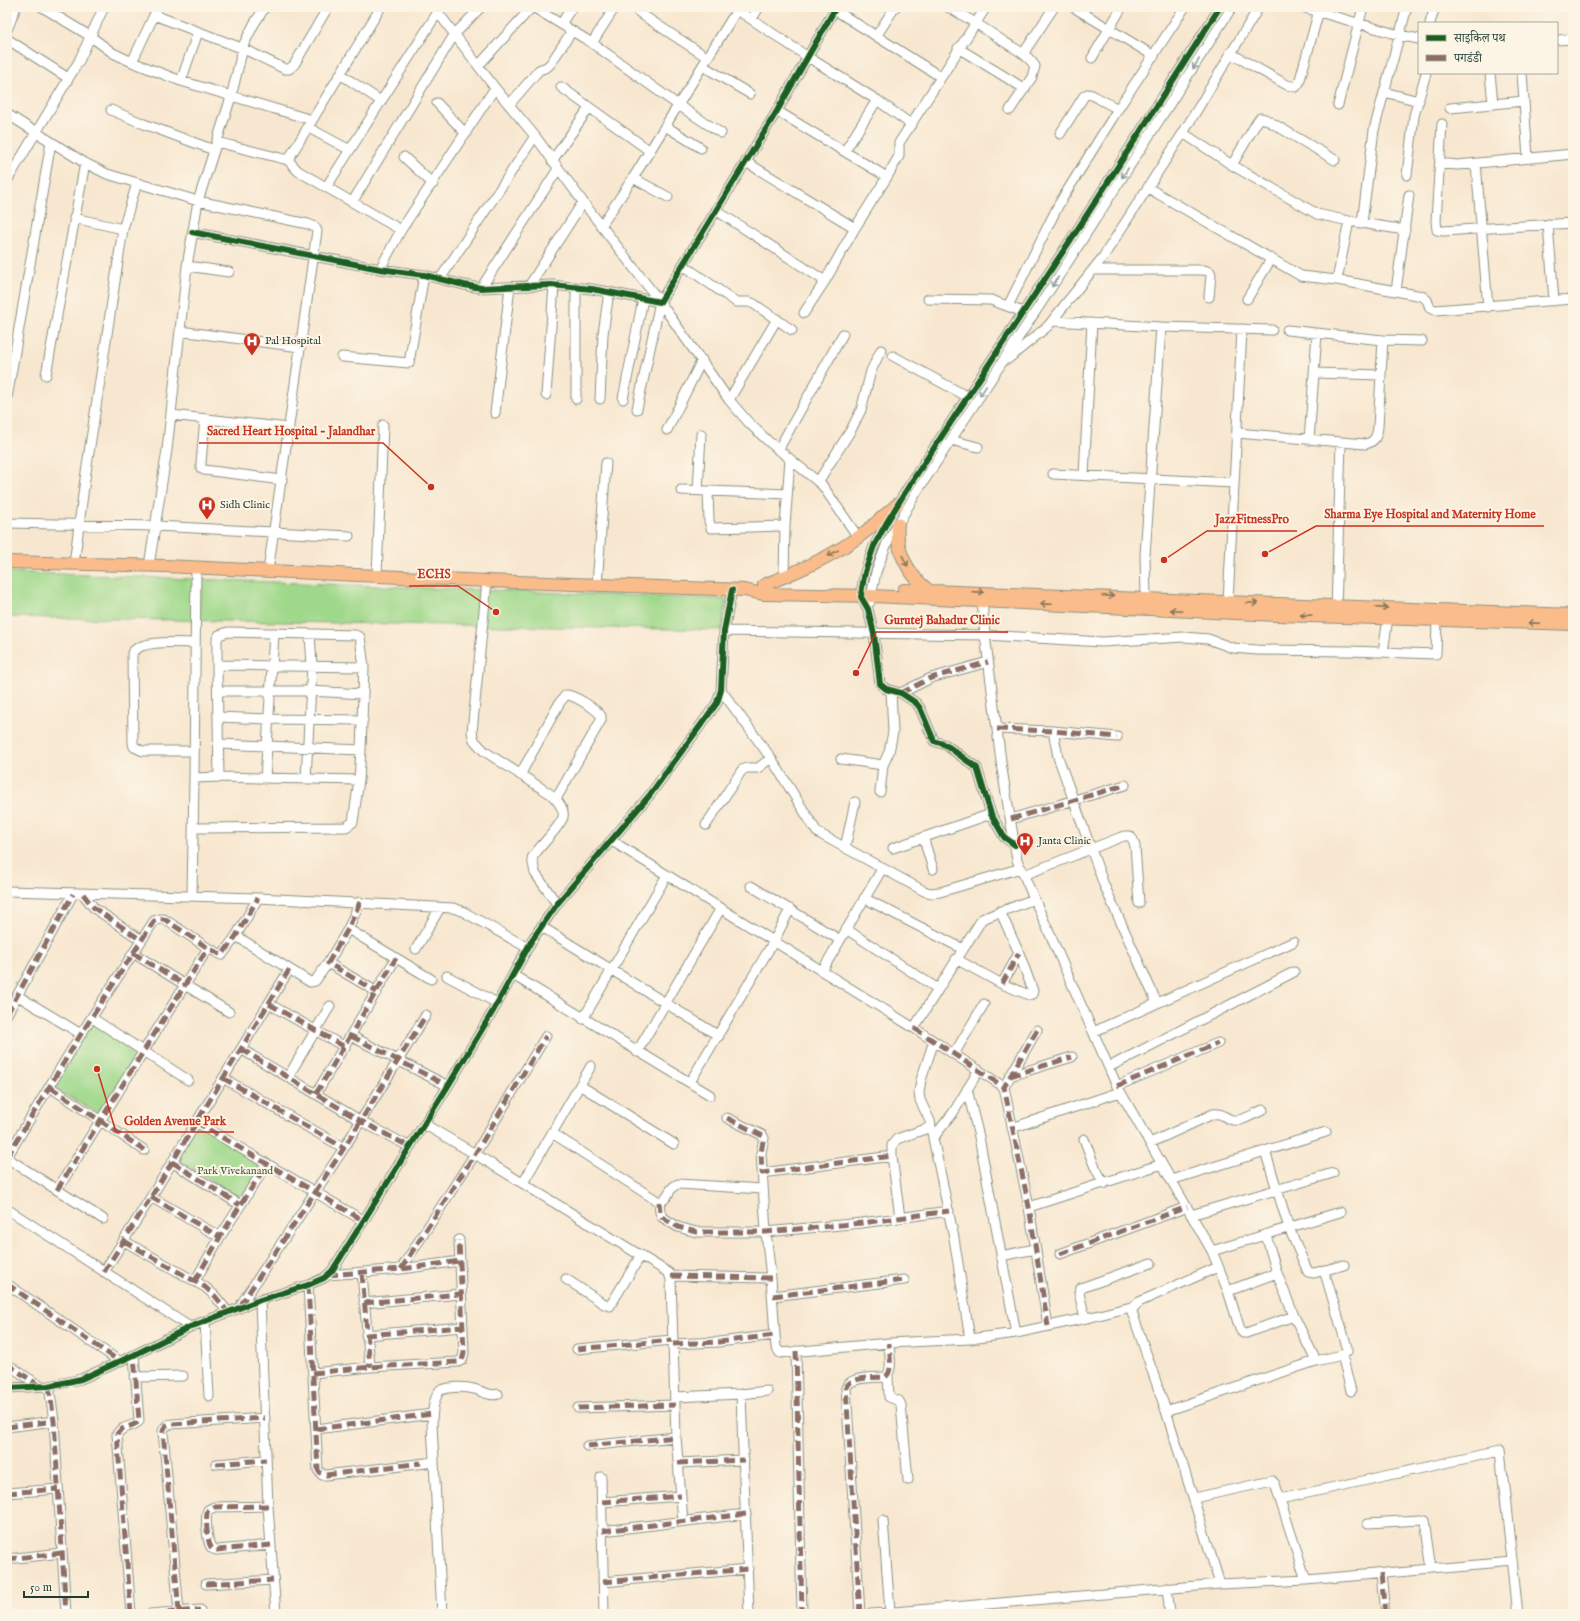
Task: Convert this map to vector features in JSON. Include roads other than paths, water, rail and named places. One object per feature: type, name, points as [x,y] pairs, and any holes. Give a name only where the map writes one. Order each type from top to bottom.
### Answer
[{"type":"main road","points":[[738,590],[764,585],[812,565],[858,538],[898,504]]},
{"type":"main road","points":[[898,524],[897,536],[900,552],[917,581],[928,590]]},
{"type":"main road","points":[[7,562],[149,566],[487,581],[738,590],[763,594],[867,593],[928,590],[1146,598],[1228,602],[1336,611],[1388,618],[1573,624]]},
{"type":"main road","points":[[764,585],[982,601],[1336,611],[1573,615]]},
{"type":"street","points":[[7,30],[16,7]]},
{"type":"street","points":[[42,7],[90,36],[113,53],[132,62],[181,81],[310,123],[350,150]]},
{"type":"street","points":[[8,177],[79,61],[104,7]]},
{"type":"street","points":[[149,566],[171,415],[187,266],[198,200],[231,97],[248,34],[265,7]]},
{"type":"street","points":[[132,62],[156,11],[198,32],[244,49],[286,68],[291,68],[328,7]]},
{"type":"street","points":[[288,160],[381,7]]},
{"type":"street","points":[[353,201],[454,35],[481,7]]},
{"type":"street","points":[[478,64],[533,7],[592,43],[678,105],[721,133]]},
{"type":"street","points":[[561,24],[572,7]]},
{"type":"street","points":[[592,43],[615,7]]},
{"type":"street","points":[[633,7],[644,16],[708,58]]},
{"type":"street","points":[[752,19],[759,7]]},
{"type":"street","points":[[877,35],[895,7]]},
{"type":"street","points":[[948,7],[975,22],[1031,59],[1035,66],[1035,71],[1025,89],[1010,110]]},
{"type":"street","points":[[804,313],[825,281],[899,156],[899,143],[912,125],[958,48],[986,7]]},
{"type":"street","points":[[1023,54],[1054,7]]},
{"type":"street","points":[[1073,7],[1154,56]]},
{"type":"street","points":[[1092,58],[1122,7]]},
{"type":"street","points":[[1008,306],[1059,204],[1118,109],[1185,7]]},
{"type":"street","points":[[1015,845],[1004,837],[991,814],[977,768],[946,745],[934,741],[920,708],[916,703],[901,693],[883,688],[880,684],[874,634],[868,609],[865,572],[874,546],[907,488],[968,397],[1220,7]]},
{"type":"street","points":[[867,593],[887,543],[916,492],[1232,7]]},
{"type":"street","points":[[1000,365],[1048,326],[1094,270],[1183,133],[1259,7]]},
{"type":"street","points":[[1302,7],[1320,10],[1358,24],[1418,39]]},
{"type":"street","points":[[1338,106],[1363,7]]},
{"type":"street","points":[[1362,223],[1374,130],[1407,7]]},
{"type":"street","points":[[1430,22],[1435,7]]},
{"type":"street","points":[[601,226],[634,178],[708,58],[735,8],[808,57],[877,100],[912,125]]},
{"type":"street","points":[[637,409],[660,302],[777,111],[835,8],[941,77]]},
{"type":"street","points":[[327,186],[381,101],[436,9],[454,35],[478,64],[509,106],[535,136],[552,161],[660,302],[730,400],[749,424],[778,450],[818,482],[858,538]]},
{"type":"street","points":[[1230,53],[1287,85],[1296,87],[1299,83],[1320,10]]},
{"type":"street","points":[[509,106],[538,70],[547,67],[551,63],[572,31]]},
{"type":"street","points":[[181,81],[198,32]]},
{"type":"street","points":[[7,39],[68,78]]},
{"type":"street","points":[[1558,40],[1573,39]]},
{"type":"street","points":[[958,48],[1025,89]]},
{"type":"street","points":[[703,66],[750,94]]},
{"type":"street","points":[[340,74],[381,101]]},
{"type":"street","points":[[1407,175],[1414,116],[1426,74]]},
{"type":"street","points":[[1490,74],[1493,104]]},
{"type":"street","points":[[1522,74],[1528,158]]},
{"type":"street","points":[[380,269],[401,230],[433,184],[495,88]]},
{"type":"street","points":[[561,88],[650,151]]},
{"type":"street","points":[[1384,92],[1419,101]]},
{"type":"street","points":[[1060,134],[1084,96],[1087,94],[1092,95],[1118,109]]},
{"type":"street","points":[[846,151],[877,100]]},
{"type":"street","points":[[1450,108],[1524,101]]},
{"type":"street","points":[[437,103],[466,134]]},
{"type":"street","points":[[552,161],[589,108]]},
{"type":"street","points":[[112,110],[144,124],[215,146],[288,160],[298,171],[327,186],[401,230]]},
{"type":"street","points":[[777,111],[846,151],[887,177]]},
{"type":"street","points":[[7,114],[85,163],[107,174],[198,200],[312,225],[315,227],[317,231],[268,571]]},
{"type":"street","points":[[1232,165],[1256,122],[1260,118],[1265,119],[1335,160]]},
{"type":"street","points":[[1442,124],[1436,221],[1437,230],[1443,231],[1573,223]]},
{"type":"street","points":[[665,126],[701,148]]},
{"type":"street","points":[[1183,133],[1232,165],[1317,214],[1405,230]]},
{"type":"street","points":[[440,279],[535,136]]},
{"type":"street","points":[[7,398],[51,142]]},
{"type":"street","points":[[1440,163],[1457,165],[1476,164],[1573,154]]},
{"type":"street","points":[[404,157],[433,184]]},
{"type":"street","points":[[746,162],[855,228]]},
{"type":"street","points":[[46,375],[85,163]]},
{"type":"street","points":[[1476,164],[1488,307]]},
{"type":"street","points":[[481,288],[558,168]]},
{"type":"street","points":[[634,178],[668,197]]},
{"type":"street","points":[[74,564],[123,229],[137,183]]},
{"type":"street","points":[[1148,188],[1301,276],[1337,280],[1422,296],[1427,300],[1430,308],[1436,310],[1573,300]]},
{"type":"street","points":[[1396,291],[1409,195]]},
{"type":"street","points":[[529,286],[583,202]]},
{"type":"street","points":[[717,211],[825,281]]},
{"type":"street","points":[[74,218],[123,229]]},
{"type":"street","points":[[1337,280],[1349,221]]},
{"type":"street","points":[[1548,224],[1554,301]]},
{"type":"street","points":[[192,232],[380,269],[424,275],[464,286],[481,288],[554,285],[609,292],[660,302]]},
{"type":"street","points":[[1247,298],[1271,259]]},
{"type":"street","points":[[683,265],[736,302],[749,302],[754,304],[792,330]]},
{"type":"street","points":[[187,266],[230,272]]},
{"type":"street","points":[[1094,270],[1204,270],[1210,272],[1211,275],[1209,297]]},
{"type":"street","points":[[342,357],[409,363],[424,275]]},
{"type":"street","points":[[546,395],[554,285]]},
{"type":"street","points":[[495,413],[510,287]]},
{"type":"street","points":[[576,287],[576,399]]},
{"type":"street","points":[[600,399],[603,334],[609,292]]},
{"type":"street","points":[[624,399],[643,299]]},
{"type":"street","points":[[928,299],[990,300],[1023,312]]},
{"type":"street","points":[[730,400],[777,319]]},
{"type":"street","points":[[1052,321],[1161,327],[1272,330]]},
{"type":"street","points":[[1084,475],[1092,323]]},
{"type":"street","points":[[1146,598],[1145,555],[1161,327]]},
{"type":"street","points":[[1228,602],[1242,329]]},
{"type":"street","points":[[1287,330],[1383,340],[1422,341]]},
{"type":"street","points":[[180,331],[300,347]]},
{"type":"street","points":[[778,450],[844,334]]},
{"type":"street","points":[[1309,440],[1317,334]]},
{"type":"street","points":[[1237,434],[1365,444],[1370,443],[1376,436],[1383,340]]},
{"type":"street","points":[[818,482],[849,434],[861,410],[871,371],[881,350]]},
{"type":"street","points":[[893,356],[968,397]]},
{"type":"street","points":[[667,430],[702,360]]},
{"type":"street","points":[[1314,373],[1381,375]]},
{"type":"street","points":[[171,415],[288,428]]},
{"type":"street","points":[[206,420],[200,462],[201,468],[204,470],[282,480]]},
{"type":"street","points":[[377,576],[383,425]]},
{"type":"street","points":[[698,491],[700,434]]},
{"type":"street","points":[[951,440],[978,447]]},
{"type":"street","points":[[1336,611],[1341,442]]},
{"type":"street","points":[[784,577],[785,526],[790,459]]},
{"type":"street","points":[[597,585],[606,463]]},
{"type":"street","points":[[1053,474],[1234,483]]},
{"type":"street","points":[[907,488],[916,492]]},
{"type":"street","points":[[681,490],[787,494]]},
{"type":"street","points":[[708,491],[709,522],[711,528],[785,526]]},
{"type":"street","points":[[7,523],[156,526],[349,536]]},
{"type":"street","points":[[192,896],[196,568]]},
{"type":"street","points":[[487,581],[472,732],[474,740],[479,746],[556,799],[563,812],[563,817],[535,852],[532,858],[535,873],[557,904]]},
{"type":"street","points":[[7,1388],[45,1386],[81,1379],[204,1321],[242,1306],[308,1285],[328,1275],[337,1265],[448,1086],[528,948],[557,904],[649,796],[717,703],[721,690],[724,631],[738,590]]},
{"type":"street","points":[[982,601],[984,635],[1017,860],[1034,899],[1118,1089],[1212,1251],[1228,1291],[1240,1329],[1246,1334],[1294,1316]]},
{"type":"street","points":[[1383,652],[1388,618]]},
{"type":"street","points":[[724,631],[984,635],[1102,642],[1184,637],[1215,640],[1233,648],[1257,650],[1436,654],[1437,620]]},
{"type":"street","points":[[194,828],[346,827],[353,822],[362,750],[364,667],[360,637],[228,632],[219,635],[217,639],[217,665],[219,777]]},
{"type":"street","points":[[265,779],[274,633]]},
{"type":"street","points":[[306,779],[312,666],[310,634]]},
{"type":"street","points":[[194,751],[142,751],[136,749],[134,746],[132,653],[137,648],[147,644],[195,643]]},
{"type":"street","points":[[901,693],[931,678],[988,662]]},
{"type":"street","points":[[217,665],[364,667]]},
{"type":"street","points":[[721,690],[771,758],[817,832],[924,891],[931,893],[940,892],[1022,871],[1124,836],[1130,836],[1133,840],[1139,903]]},
{"type":"street","points":[[218,691],[310,691],[363,694]]},
{"type":"street","points":[[880,792],[883,765],[889,752],[894,732],[891,691]]},
{"type":"street","points":[[520,774],[560,702],[566,695],[572,695],[597,711],[601,716],[601,720],[556,799]]},
{"type":"street","points":[[218,717],[363,720]]},
{"type":"street","points":[[997,729],[1053,731],[1117,737]]},
{"type":"street","points":[[1053,731],[1058,757],[1104,885],[1157,1003]]},
{"type":"street","points":[[219,744],[362,750]]},
{"type":"street","points":[[706,825],[742,770],[747,768],[758,768],[771,758]]},
{"type":"street","points":[[841,759],[883,765]]},
{"type":"street","points":[[194,778],[219,777],[359,780]]},
{"type":"street","points":[[1010,819],[1125,785]]},
{"type":"street","points":[[845,848],[855,802]]},
{"type":"street","points":[[893,848],[991,814]]},
{"type":"street","points":[[923,837],[933,869]]},
{"type":"street","points":[[612,841],[914,1028],[1004,1087]]},
{"type":"street","points":[[822,971],[882,869]]},
{"type":"street","points":[[583,1018],[667,875]]},
{"type":"street","points":[[751,886],[840,940]]},
{"type":"street","points":[[7,891],[258,898],[360,902],[453,908],[462,911],[528,948]]},
{"type":"street","points":[[7,1014],[73,894]]},
{"type":"street","points":[[83,894],[94,908],[141,940]]},
{"type":"street","points":[[103,1219],[7,1157],[81,1034],[154,921],[164,919],[208,948],[222,955],[236,936],[258,898]]},
{"type":"street","points":[[864,898],[963,949]]},
{"type":"street","points":[[914,1028],[982,919],[1034,899]]},
{"type":"street","points":[[236,936],[306,981],[313,982],[328,964],[348,929],[360,902]]},
{"type":"street","points":[[416,949],[440,908]]},
{"type":"street","points":[[637,1052],[721,908]]},
{"type":"street","points":[[690,1082],[774,941],[790,909]]},
{"type":"street","points":[[956,959],[1002,984],[1029,995],[1033,992],[1020,954],[1000,911]]},
{"type":"street","points":[[542,927],[718,1036]]},
{"type":"street","points":[[348,929],[431,979]]},
{"type":"street","points":[[846,929],[938,989]]},
{"type":"street","points":[[1093,1032],[1293,942]]},
{"type":"street","points":[[57,1190],[100,1120],[145,1052],[208,948]]},
{"type":"street","points":[[133,953],[229,1012]]},
{"type":"street","points":[[1002,984],[1020,954]]},
{"type":"street","points":[[316,1094],[396,958]]},
{"type":"street","points":[[328,964],[376,992]]},
{"type":"street","points":[[104,1272],[289,970]]},
{"type":"street","points":[[1109,1067],[1294,972]]},
{"type":"street","points":[[513,975],[637,1052],[710,1095]]},
{"type":"street","points":[[447,976],[497,1003]]},
{"type":"street","points":[[18,996],[81,1034]]},
{"type":"street","points":[[268,1004],[345,1047]]},
{"type":"street","points":[[954,1054],[984,1004]]},
{"type":"street","points":[[288,1077],[330,1006]]},
{"type":"street","points":[[242,1306],[242,1303],[344,1148],[426,1015]]},
{"type":"street","points":[[92,1018],[188,1080]]},
{"type":"street","points":[[1037,1030],[1004,1087],[1028,1207],[1048,1326]]},
{"type":"street","points":[[351,1036],[448,1086]]},
{"type":"street","points":[[401,1269],[475,1154],[546,1036]]},
{"type":"street","points":[[934,1041],[921,1080],[919,1092],[922,1107],[930,1121],[934,1138],[949,1211],[970,1340]]},
{"type":"street","points":[[1012,1128],[1118,1089],[1218,1043]]},
{"type":"street","points":[[241,1049],[361,1121],[410,1147]]},
{"type":"street","points":[[1010,1076],[1072,1057]]},
{"type":"street","points":[[523,1183],[581,1086],[591,1066]]},
{"type":"street","points":[[934,1138],[953,1113],[979,1070]]},
{"type":"street","points":[[223,1078],[344,1148]]},
{"type":"street","points":[[581,1086],[674,1144]]},
{"type":"street","points":[[50,1087],[144,1150]]},
{"type":"street","points":[[967,1089],[979,1138],[1016,1333]]},
{"type":"street","points":[[1150,1143],[1212,1114],[1222,1114],[1231,1120],[1236,1120],[1263,1110]]},
{"type":"street","points":[[727,1118],[763,1136],[764,1139],[761,1153],[766,1232],[773,1296],[776,1347],[780,1352],[889,1343],[970,1340],[1016,1333],[1135,1306]]},
{"type":"street","points":[[196,1122],[364,1221]]},
{"type":"street","points":[[424,1124],[664,1269],[671,1276],[771,1278]]},
{"type":"street","points":[[900,1218],[892,1156],[892,1144],[897,1139],[931,1127]]},
{"type":"street","points":[[1171,1180],[1326,1132]]},
{"type":"street","points":[[552,1133],[659,1202],[664,1201],[671,1187],[678,1184],[763,1189]]},
{"type":"street","points":[[1084,1139],[1094,1165],[1104,1184]]},
{"type":"street","points":[[1265,1151],[1289,1228],[1308,1272],[1314,1273],[1344,1265]]},
{"type":"street","points":[[762,1173],[892,1156]]},
{"type":"street","points":[[172,1162],[240,1205]]},
{"type":"street","points":[[195,1281],[220,1237],[267,1164]]},
{"type":"street","points":[[1028,1207],[1104,1184],[1162,1164]]},
{"type":"street","points":[[1060,1254],[1189,1211],[1278,1190],[1333,1173]]},
{"type":"street","points":[[151,1197],[220,1237]]},
{"type":"street","points":[[659,1202],[662,1217],[678,1227],[691,1232],[766,1232],[862,1223],[949,1211]]},
{"type":"street","points":[[7,1209],[190,1327]]},
{"type":"street","points":[[1212,1251],[1340,1212]]},
{"type":"street","points":[[1266,1235],[1277,1273],[1294,1316],[1316,1362]]},
{"type":"street","points":[[313,1373],[370,1367],[458,1362],[463,1358],[459,1240]]},
{"type":"street","points":[[124,1241],[210,1290],[228,1312]]},
{"type":"street","points":[[1001,1256],[1035,1249]]},
{"type":"street","points":[[566,1279],[604,1304],[610,1306],[641,1255]]},
{"type":"street","points":[[328,1275],[401,1269],[460,1261]]},
{"type":"street","points":[[1086,1318],[1079,1293],[1081,1288],[1151,1263]]},
{"type":"street","points":[[1218,1267],[1139,1302],[1135,1306],[1132,1314],[1166,1411],[1220,1584]]},
{"type":"street","points":[[1166,1411],[1316,1362],[1342,1355],[1347,1352],[1347,1347],[1324,1270]]},
{"type":"street","points":[[362,1273],[366,1335],[370,1367]]},
{"type":"street","points":[[1228,1291],[1277,1273]]},
{"type":"street","points":[[671,1276],[676,1437],[683,1521]]},
{"type":"street","points":[[773,1296],[904,1280]]},
{"type":"street","points":[[7,1284],[119,1361]]},
{"type":"street","points":[[308,1285],[318,1470],[322,1475],[434,1462]]},
{"type":"street","points":[[364,1304],[460,1294]]},
{"type":"street","points":[[260,1300],[268,1506],[276,1614]]},
{"type":"street","points":[[204,1321],[209,1396]]},
{"type":"street","points":[[366,1335],[463,1327]]},
{"type":"street","points":[[577,1349],[672,1342],[719,1342],[775,1336]]},
{"type":"street","points":[[889,1343],[889,1397],[899,1401],[901,1405],[908,1480]]},
{"type":"street","points":[[796,1351],[802,1614]]},
{"type":"street","points":[[131,1614],[117,1434],[122,1429],[139,1421],[134,1355]]},
{"type":"street","points":[[1342,1355],[1351,1391]]},
{"type":"street","points":[[7,1364],[45,1386],[54,1421],[66,1614]]},
{"type":"street","points":[[135,1377],[183,1376]]},
{"type":"street","points":[[860,1614],[846,1388],[847,1384],[853,1380],[884,1378],[888,1376]]},
{"type":"street","points":[[442,1614],[432,1414],[435,1398],[440,1390],[465,1387],[474,1388],[491,1395],[498,1394]]},
{"type":"street","points":[[578,1408],[675,1401],[768,1391]]},
{"type":"street","points":[[741,1394],[749,1614]]},
{"type":"street","points":[[316,1428],[432,1414]]},
{"type":"street","points":[[179,1612],[163,1431],[168,1424],[265,1418]]},
{"type":"street","points":[[7,1427],[54,1421]]},
{"type":"street","points":[[587,1446],[676,1437]]},
{"type":"street","points":[[1280,1499],[1500,1451],[1518,1614]]},
{"type":"street","points":[[216,1464],[266,1460]]},
{"type":"street","points":[[678,1463],[744,1460]]},
{"type":"street","points":[[601,1477],[604,1614]]},
{"type":"street","points":[[1194,1498],[1272,1481],[1275,1484],[1306,1580]]},
{"type":"street","points":[[7,1493],[58,1489]]},
{"type":"street","points":[[602,1502],[681,1496]]},
{"type":"street","points":[[268,1506],[214,1507],[208,1510],[206,1516],[210,1544],[213,1549],[217,1550],[271,1545]]},
{"type":"street","points":[[602,1531],[746,1514]]},
{"type":"street","points":[[883,1520],[890,1612]]},
{"type":"street","points":[[1368,1523],[1425,1521],[1432,1569]]},
{"type":"street","points":[[7,1559],[62,1553]]},
{"type":"street","points":[[875,1614],[1167,1588],[1306,1580],[1512,1562]]},
{"type":"street","points":[[603,1582],[748,1569]]},
{"type":"street","points":[[1381,1574],[1385,1614]]},
{"type":"street","points":[[206,1584],[273,1580]]},
{"type":"street","points":[[1167,1588],[1170,1614]]},
{"type":"street","points":[[150,1614],[200,1610]]},
{"type":"place","name":"Pal Hospital","points":[[252,356]]},
{"type":"place","name":"Sacred Heart Hospital - Jalandhar","points":[[431,487]]},
{"type":"place","name":"Sidh Clinic","points":[[207,520]]},
{"type":"place","name":"Sharma Eye Hospital and Maternity Home","points":[[1265,554]]},
{"type":"place","name":"JazzFitnessPro","points":[[1164,560]]},
{"type":"place","name":"ECHS","points":[[496,612]]},
{"type":"place","name":"Gurutej Bahadur Clinic","points":[[856,673]]},
{"type":"place","name":"Janta Clinic","points":[[1025,856]]},
{"type":"place","name":"Golden Avenue Park","points":[[97,1069]]},
{"type":"park label","name":"Park Vivekanand","points":[[235,1171]]}]
